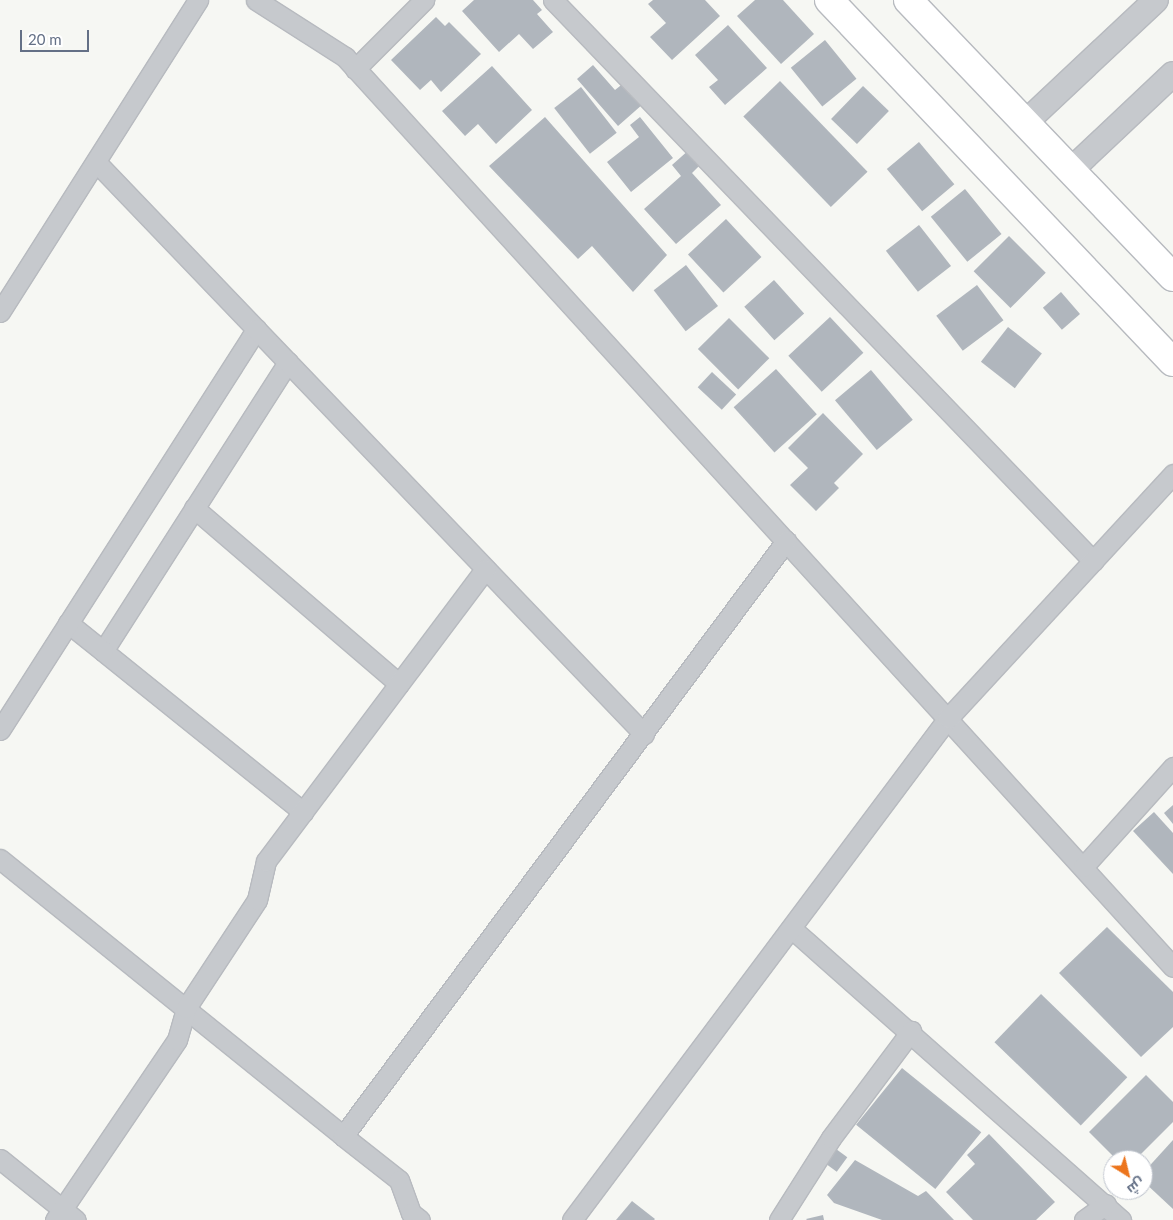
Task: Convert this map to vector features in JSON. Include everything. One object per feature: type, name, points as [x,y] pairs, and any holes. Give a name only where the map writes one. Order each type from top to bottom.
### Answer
[{"type":"main road","points":[[829,0],[1173,362]]},
{"type":"main road","points":[[908,0],[1026,122],[1070,171],[1173,276]]},
{"type":"street","points":[[0,312],[198,0]]},
{"type":"street","points":[[256,0],[355,68],[1173,967]]},
{"type":"street","points":[[355,68],[424,0]]},
{"type":"street","points":[[553,0],[1094,561]]},
{"type":"street","points":[[1026,122],[1156,0]]},
{"type":"street","points":[[1070,171],[1173,74]]},
{"type":"street","points":[[96,162],[644,734]]},
{"type":"street","points":[[0,730],[256,329]]},
{"type":"street","points":[[103,650],[288,362]]},
{"type":"street","points":[[572,1220],[948,718],[1173,474]]},
{"type":"street","points":[[194,508],[399,684]]},
{"type":"street","points":[[343,1136],[786,541]]},
{"type":"street","points":[[0,1159],[65,1216],[177,1040],[186,1008],[257,900],[266,861],[485,569]]},
{"type":"street","points":[[68,623],[303,812]]},
{"type":"street","points":[[1083,867],[1173,767]]},
{"type":"street","points":[[0,859],[399,1180],[412,1213],[420,1220]]},
{"type":"street","points":[[791,928],[1122,1220]]},
{"type":"street","points":[[779,1220],[831,1138],[910,1031]]},
{"type":"street","points":[[1084,1220],[1106,1204]]},
{"type":"building","points":[[474,0],[533,0],[542,10],[537,14],[553,32],[533,49],[519,34],[499,52],[462,11]]},
{"type":"building","points":[[653,0],[705,0],[720,16],[672,60],[650,37],[666,23],[648,4]]},
{"type":"building","points":[[755,0],[783,0],[814,34],[781,64],[737,16]]},
{"type":"building","points":[[436,17],[445,26],[449,22],[481,54],[441,92],[431,80],[420,90],[391,60]]},
{"type":"building","points":[[728,25],[767,68],[725,105],[709,87],[718,80],[695,55]]},
{"type":"building","points":[[825,40],[856,79],[822,107],[791,68]]},
{"type":"building","points":[[593,65],[615,90],[625,82],[643,104],[618,126],[577,79]]},
{"type":"building","points":[[492,66],[532,110],[496,144],[478,124],[465,136],[442,111]]},
{"type":"building","points":[[780,81],[868,172],[831,207],[743,116]]},
{"type":"building","points":[[863,86],[889,111],[857,144],[831,119]]},
{"type":"building","points":[[581,87],[617,133],[590,154],[554,108]]},
{"type":"building","points":[[545,117],[667,255],[633,292],[592,246],[578,259],[489,166]]},
{"type":"building","points":[[640,117],[673,158],[631,192],[607,162],[639,137],[630,125]]},
{"type":"building","points":[[919,142],[954,184],[922,211],[887,169]]},
{"type":"building","points":[[690,149],[702,163],[692,173],[721,205],[676,244],[644,209],[681,176],[672,165]]},
{"type":"building","points":[[965,189],[1002,234],[967,262],[931,217]]},
{"type":"building","points":[[726,219],[761,257],[723,292],[688,254]]},
{"type":"building","points":[[919,225],[951,266],[918,292],[886,251]]},
{"type":"building","points":[[1009,236],[1046,273],[1010,308],[974,271]]},
{"type":"building","points":[[686,265],[718,306],[686,331],[654,290]]},
{"type":"building","points":[[774,280],[804,313],[774,340],[744,307]]},
{"type":"building","points":[[977,285],[1003,320],[963,351],[936,316]]},
{"type":"building","points":[[1061,292],[1080,314],[1062,330],[1043,308]]},
{"type":"building","points":[[830,317],[863,353],[822,392],[788,356]]},
{"type":"building","points":[[729,318],[769,358],[738,389],[698,349]]},
{"type":"building","points":[[1008,327],[1042,353],[1015,388],[981,362]]},
{"type":"building","points":[[776,369],[817,414],[774,452],[734,407]]},
{"type":"building","points":[[871,370],[913,420],[877,450],[835,400]]},
{"type":"building","points":[[712,372],[736,395],[722,410],[698,387]]},
{"type":"building","points":[[823,413],[863,454],[834,483],[839,488],[816,511],[790,485],[808,468],[788,448]]},
{"type":"building","points":[[1173,805],[1173,824],[1164,813]]},
{"type":"building","points":[[1154,812],[1173,833],[1173,874],[1133,831]]},
{"type":"building","points":[[1107,927],[1173,992],[1173,1027],[1141,1057],[1059,973]]},
{"type":"building","points":[[1041,994],[1127,1077],[1081,1126],[994,1042]]},
{"type":"building","points":[[902,1068],[981,1132],[935,1189],[856,1125]]},
{"type":"building","points":[[1146,1075],[1173,1102],[1173,1122],[1145,1150],[1107,1150],[1089,1132]]},
{"type":"building","points":[[989,1134],[1055,1202],[1036,1220],[973,1220],[946,1192],[975,1164],[967,1155]]},
{"type":"building","points":[[1173,1140],[1173,1209],[1153,1190],[1153,1162]]},
{"type":"building","points":[[836,1149],[847,1157],[837,1172],[825,1164]]},
{"type":"building","points":[[855,1160],[918,1196],[926,1191],[954,1220],[882,1220],[834,1203],[827,1195]]},
{"type":"building","points":[[632,1201],[655,1219],[616,1220]]},
{"type":"building","points":[[823,1215],[824,1220],[806,1219]]}]
